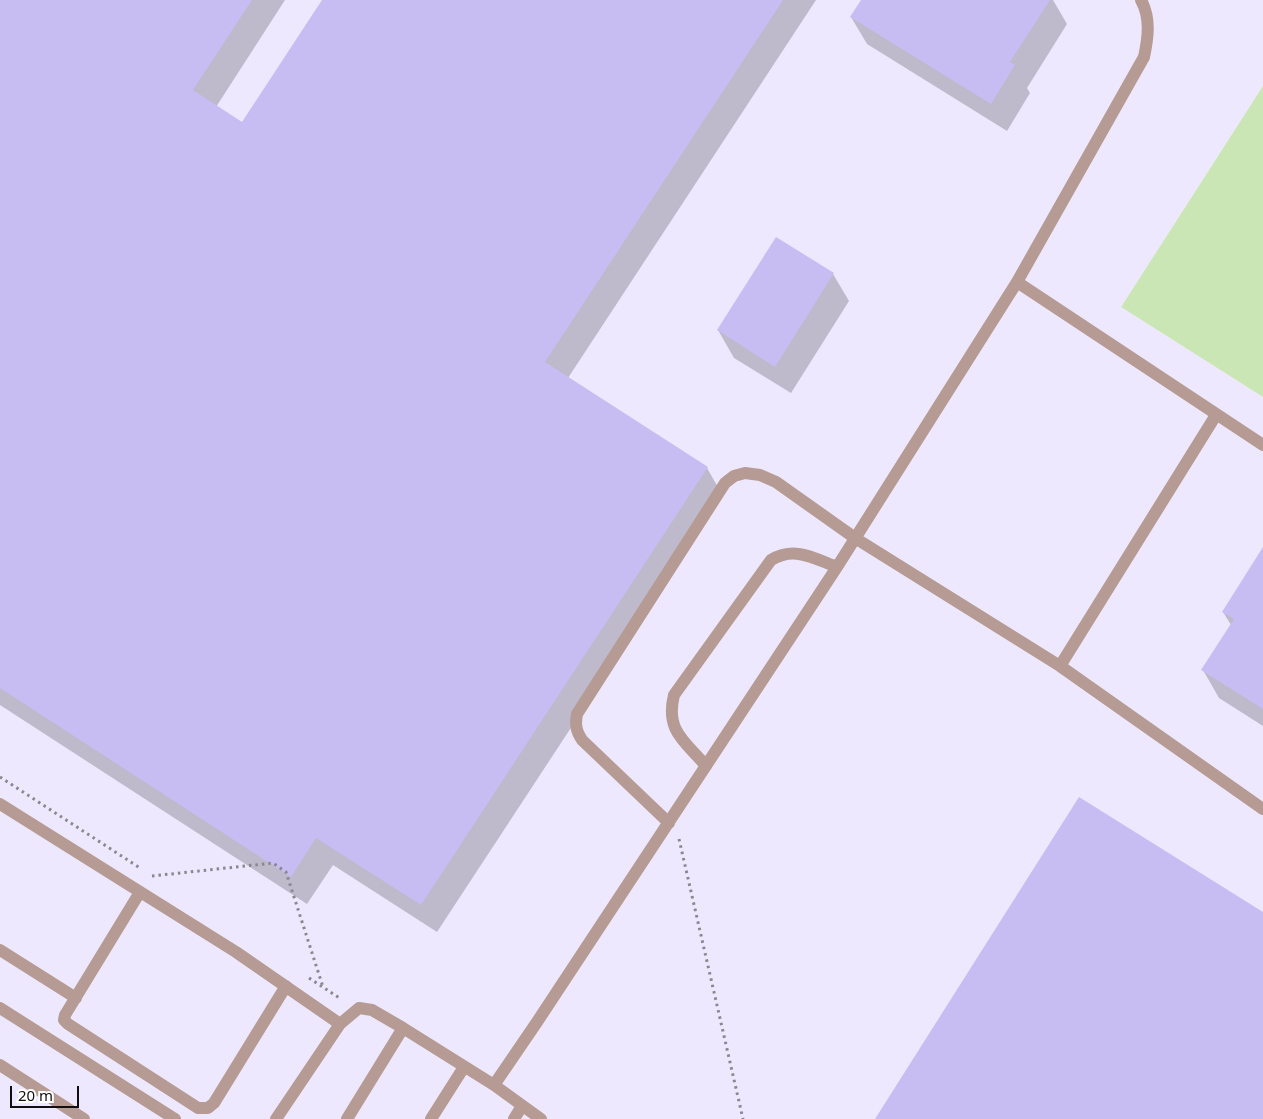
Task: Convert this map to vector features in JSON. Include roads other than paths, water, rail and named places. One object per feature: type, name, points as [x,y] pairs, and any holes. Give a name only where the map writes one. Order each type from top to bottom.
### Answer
[{"type":"lane","points":[[494,1086],[837,567],[1017,282],[1144,57],[1149,32],[1141,0]]},
{"type":"lane","points":[[1017,282],[1263,445]]},
{"type":"lane","points":[[1060,666],[1216,415]]},
{"type":"lane","points":[[669,823],[582,740],[575,724],[577,714],[726,483],[734,476],[745,473],[760,475],[776,482],[855,538],[1060,666],[1263,809]]},
{"type":"lane","points":[[706,766],[675,730],[671,719],[674,695],[771,560],[779,555],[796,553],[837,567]]},
{"type":"lane","points":[[0,804],[236,952],[340,1024]]},
{"type":"lane","points":[[140,892],[65,1015],[64,1020],[198,1108],[208,1108],[214,1103],[286,986]]},
{"type":"lane","points":[[0,950],[76,998]]},
{"type":"lane","points":[[0,1008],[175,1119]]},
{"type":"lane","points":[[276,1119],[340,1024],[356,1010],[366,1008],[403,1028],[494,1086],[541,1119]]},
{"type":"lane","points":[[347,1119],[403,1028]]},
{"type":"lane","points":[[0,1066],[84,1119]]},
{"type":"lane","points":[[431,1119],[464,1067]]},
{"type":"lane","points":[[514,1119],[522,1106]]}]
